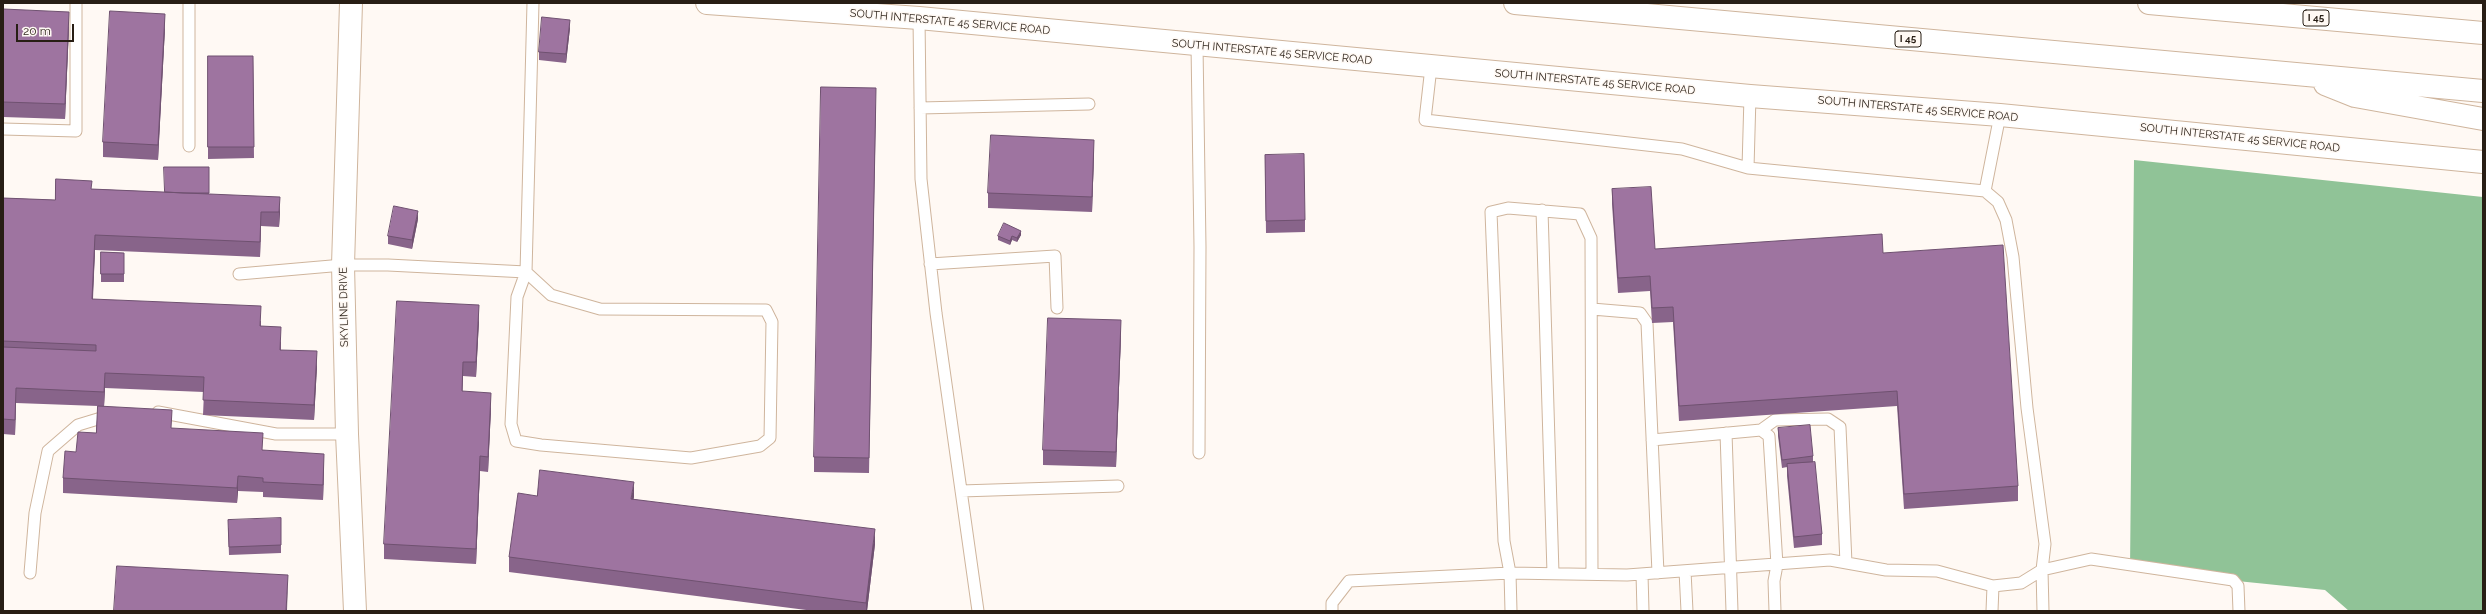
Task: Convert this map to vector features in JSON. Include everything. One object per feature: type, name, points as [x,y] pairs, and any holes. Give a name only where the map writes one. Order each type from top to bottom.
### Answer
[{"type":"main road","name":"SKYLINE DRIVE","points":[[351,3],[343,265],[347,434],[355,611]]},
{"type":"main road","name":"SOUTH INTERSTATE 45 SERVICE ROAD","points":[[707,3],[919,18],[1750,96],[2000,115],[2483,162]]},
{"type":"main road","name":"I 45","points":[[1515,3],[2483,91]]},
{"type":"main road","name":"I 45","points":[[2149,3],[2483,33]]},
{"type":"main road","points":[[2301,74],[2356,96],[2483,120]]},
{"type":"lane","points":[[3,129],[76,130],[76,3]]},
{"type":"lane","points":[[189,3],[189,146]]},
{"type":"lane","points":[[239,274],[343,265],[388,265],[526,272],[551,295],[600,309],[766,310],[772,322],[770,438],[760,446],[691,458],[541,445],[516,441],[511,424],[517,297],[526,272],[532,3]]},
{"type":"lane","points":[[919,18],[922,179],[930,264],[978,611]]},
{"type":"lane","points":[[1197,45],[1200,247],[1199,453]]},
{"type":"lane","points":[[1431,67],[1425,120],[1682,149],[1748,168],[1985,191],[1998,202],[2003,214],[2013,257],[2027,408],[2045,544],[2042,570],[2043,611]]},
{"type":"lane","points":[[1748,168],[1750,96]]},
{"type":"lane","points":[[920,108],[1089,104]]},
{"type":"lane","points":[[1985,191],[2000,115]]},
{"type":"lane","points":[[1511,611],[1510,573],[1504,542],[1491,212],[1508,208],[1580,214],[1591,238],[1592,574]]},
{"type":"lane","points":[[1542,210],[1553,574]]},
{"type":"lane","points":[[930,264],[1055,256],[1057,308]]},
{"type":"lane","points":[[1592,309],[1640,313],[1647,323],[1658,573]]},
{"type":"lane","points":[[147,412],[168,412],[276,434],[347,434]]},
{"type":"lane","points":[[30,573],[35,513],[48,451],[78,425],[119,413]]},
{"type":"lane","points":[[1652,440],[1761,430],[1775,420],[1828,419],[1840,427],[1846,562]]},
{"type":"lane","points":[[1761,430],[1769,436],[1777,565],[1774,581],[1775,611]]},
{"type":"lane","points":[[1726,433],[1732,611]]},
{"type":"lane","points":[[961,492],[1118,486]]},
{"type":"lane","points":[[1332,611],[1332,603],[1349,581],[1510,573],[1642,574],[1731,569],[1830,560],[1886,570],[1937,571],[1993,586],[2021,583],[2042,570],[2091,559],[2233,580],[2238,586],[2239,611]]},
{"type":"lane","points":[[1685,571],[1687,611]]},
{"type":"lane","points":[[1642,574],[1643,611]]},
{"type":"lane","points":[[1992,611],[1993,586]]},
{"type":"green space","points":[[2134,160],[2483,197],[2483,611],[2349,611],[2325,590],[2130,570]]},
{"type":"building","points":[[3,9],[69,12],[65,104],[3,102]]},
{"type":"building","points":[[110,11],[165,14],[158,145],[103,142]]},
{"type":"building","points":[[542,17],[570,20],[566,54],[539,52]]},
{"type":"building","points":[[208,56],[253,56],[254,147],[208,147]]},
{"type":"building","points":[[821,87],[876,88],[869,458],[814,457]]},
{"type":"building","points":[[991,135],[1094,140],[1092,197],[988,193]]},
{"type":"building","points":[[1304,154],[1305,220],[1266,221],[1265,155]]},
{"type":"building","points":[[164,167],[209,167],[209,193],[165,192]]},
{"type":"building","points":[[56,179],[92,181],[91,189],[280,197],[279,212],[261,212],[260,242],[95,235],[92,299],[261,306],[260,326],[281,327],[280,350],[317,351],[314,405],[203,400],[204,377],[105,373],[104,392],[16,388],[15,420],[3,419],[3,347],[96,351],[96,345],[3,341],[3,198],[55,200]]},
{"type":"building","points":[[1651,187],[1655,249],[1882,234],[1883,253],[2003,245],[2018,486],[1904,494],[1897,391],[1679,406],[1673,307],[1652,308],[1650,276],[1618,278],[1612,189]]},
{"type":"building","points":[[394,206],[418,211],[412,240],[388,236]]},
{"type":"building","points":[[1004,223],[1021,231],[1017,238],[1012,236],[1010,241],[998,236]]},
{"type":"building","points":[[101,252],[124,253],[124,274],[101,274]]},
{"type":"building","points":[[397,301],[479,305],[476,362],[463,362],[462,391],[491,393],[488,457],[480,456],[476,549],[384,544]]},
{"type":"building","points":[[1048,318],[1121,320],[1116,452],[1043,450]]},
{"type":"building","points":[[98,406],[172,410],[171,428],[263,433],[262,450],[324,454],[323,485],[263,482],[263,478],[238,476],[237,488],[63,478],[65,451],[76,452],[78,432],[96,433]]},
{"type":"building","points":[[1810,425],[1813,456],[1782,460],[1778,428]]},
{"type":"building","points":[[1815,462],[1822,534],[1794,537],[1787,464]]},
{"type":"building","points":[[540,470],[634,482],[631,499],[875,529],[866,603],[509,557],[518,493],[537,496]]},
{"type":"building","points":[[281,518],[281,545],[229,547],[228,520]]},
{"type":"building","points":[[117,566],[288,575],[286,611],[114,611]]}]
